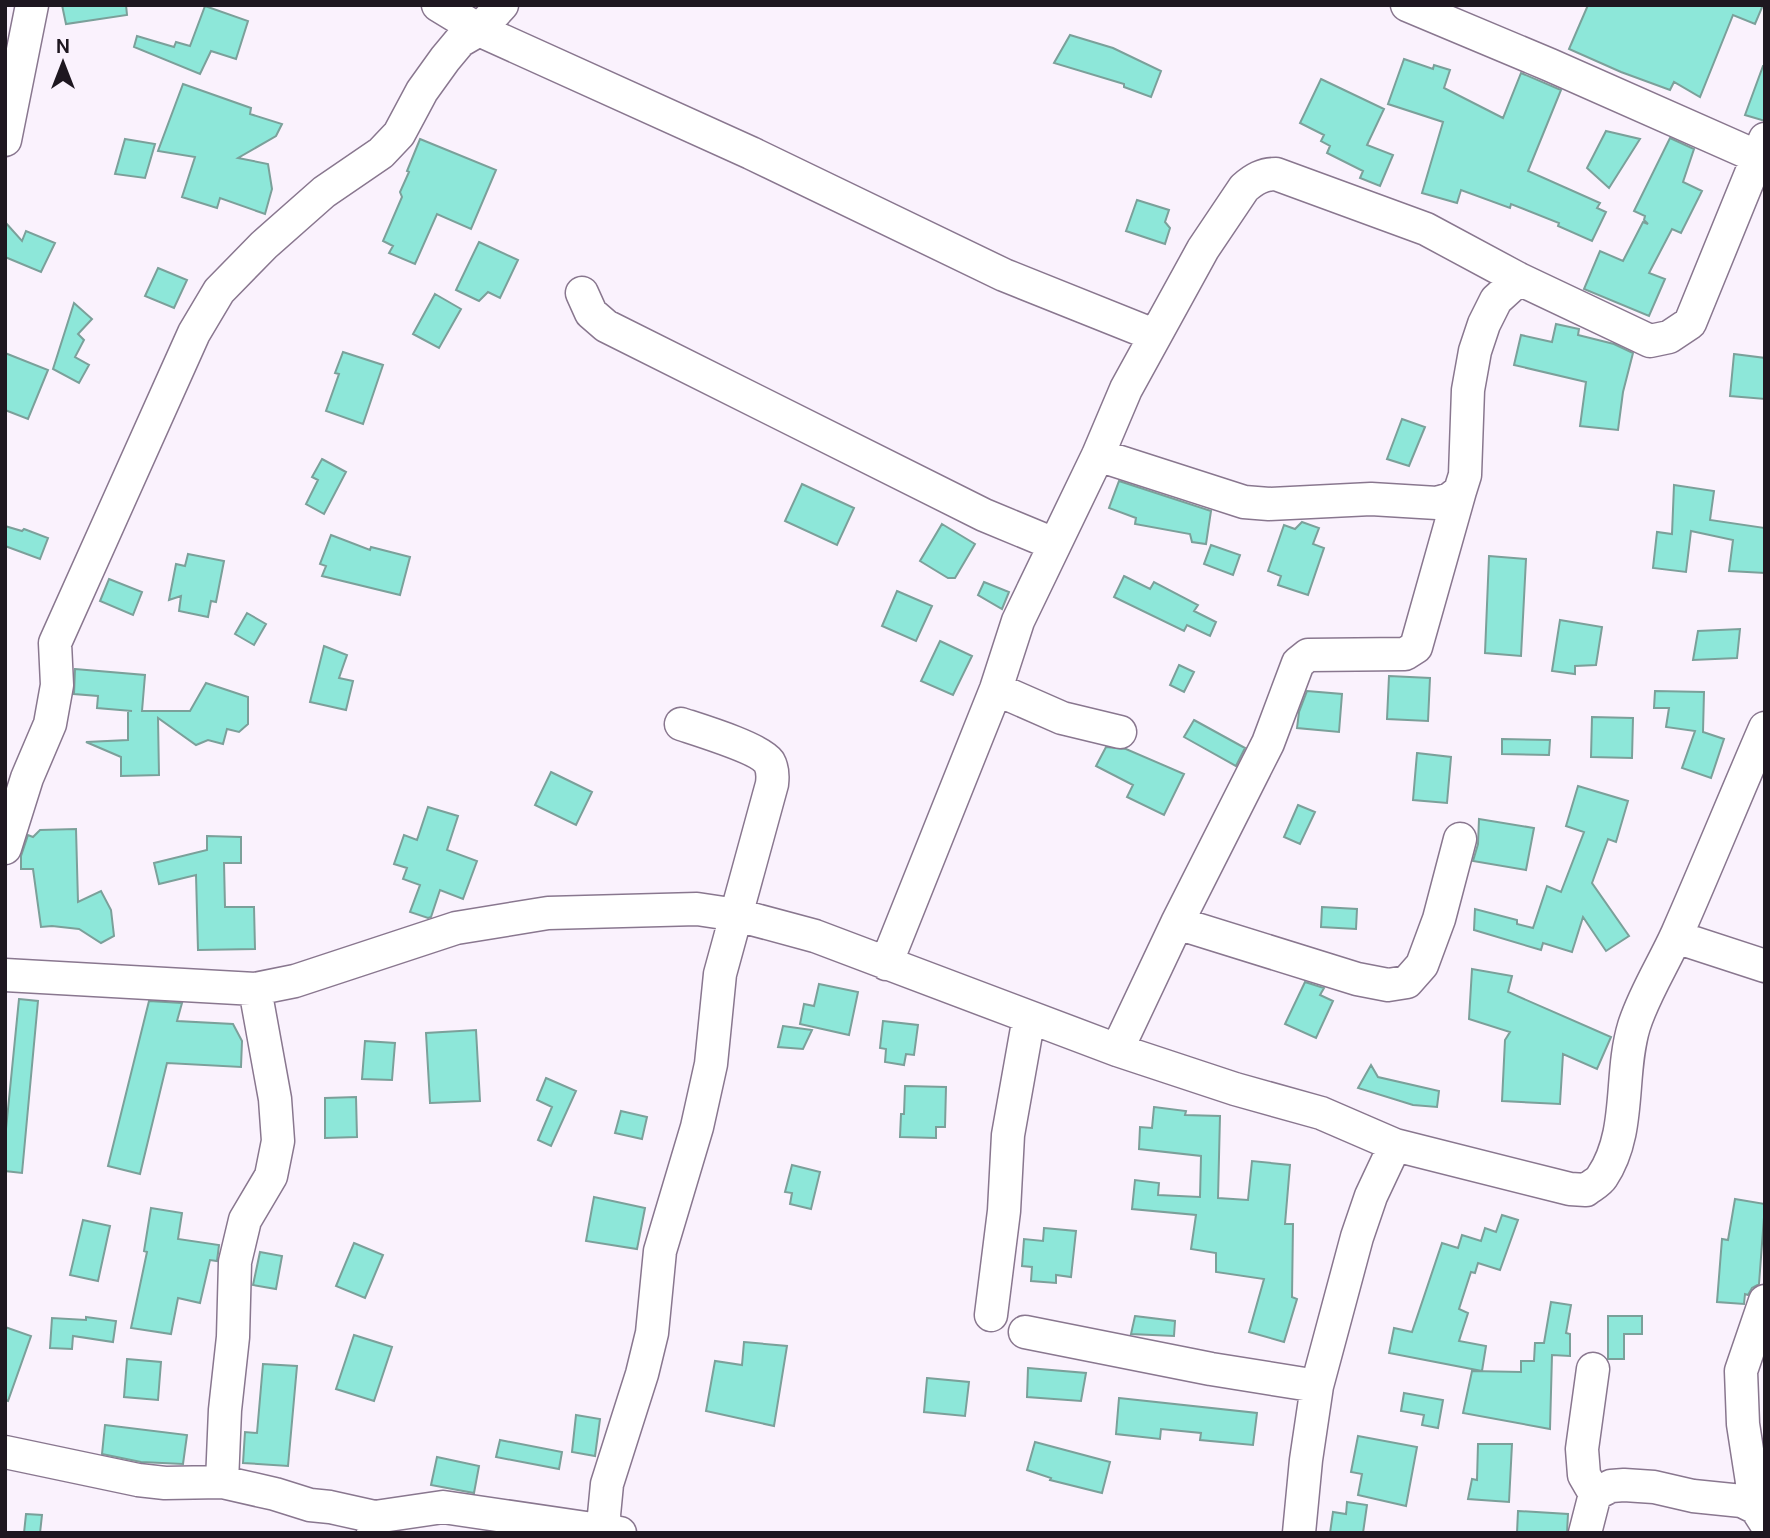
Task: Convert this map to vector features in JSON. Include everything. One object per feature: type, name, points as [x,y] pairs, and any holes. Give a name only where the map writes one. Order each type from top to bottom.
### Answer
[{"type":"street","points":[[5,140],[32,5]]},
{"type":"street","points":[[438,5],[479,30],[751,153],[1004,275],[1154,335]]},
{"type":"street","points":[[5,848],[27,778],[50,724],[57,685],[55,643],[194,333],[219,291],[264,245],[324,192],[381,153],[399,134],[422,91],[445,59],[460,41],[479,30],[502,5]]},
{"type":"street","points":[[886,964],[996,689],[1018,621],[1098,455],[1126,389],[1203,249],[1244,188],[1256,178],[1270,174],[1284,176],[1426,229],[1518,279],[1650,341],[1669,337],[1690,323],[1761,148],[1407,5]]},
{"type":"street","points":[[1117,1050],[1177,923],[1268,743],[1294,673],[1303,657],[1325,654],[1405,654],[1416,647],[1465,475],[1468,390],[1475,351],[1496,300],[1518,279]]},
{"type":"street","points":[[582,293],[591,313],[606,326],[984,514],[1054,544]]},
{"type":"street","points":[[1098,455],[1244,502],[1269,504],[1371,499],[1437,503],[1450,499],[1460,491]]},
{"type":"street","points":[[996,689],[1062,718],[1121,732]]},
{"type":"street","points":[[611,1532],[604,1515],[607,1484],[653,1333],[660,1251],[697,1127],[711,1064],[720,974],[770,794],[773,772],[765,757],[723,738],[681,724]]},
{"type":"street","points":[[5,975],[255,989],[295,981],[456,928],[548,913],[697,909],[737,915],[815,936],[1117,1050],[1235,1089],[1321,1113],[1395,1145],[1570,1189],[1586,1190],[1602,1178],[1617,1143],[1624,1105],[1628,1056],[1634,1027],[1646,995],[1676,937],[1765,728]]},
{"type":"street","points":[[1177,923],[1357,979],[1388,985],[1408,982],[1422,965],[1439,919],[1460,839]]},
{"type":"street","points":[[1676,937],[1765,966]]},
{"type":"street","points":[[222,1482],[225,1410],[233,1337],[235,1262],[245,1220],[271,1176],[278,1141],[275,1099],[255,989]]},
{"type":"street","points":[[991,1315],[1004,1211],[1008,1135],[1029,1017]]},
{"type":"street","points":[[1299,1533],[1317,1386],[1357,1237],[1371,1196],[1395,1145]]},
{"type":"street","points":[[1757,1521],[1743,1423],[1741,1371],[1765,1301]]},
{"type":"street","points":[[1025,1332],[1211,1369],[1317,1386]]},
{"type":"street","points":[[1585,1533],[1595,1494],[1584,1475],[1582,1449],[1593,1368]]},
{"type":"street","points":[[5,1452],[138,1480],[165,1483],[222,1482],[310,1505],[330,1507],[374,1525],[443,1507],[611,1532]]},
{"type":"street","points":[[1595,1494],[1611,1486],[1654,1487],[1693,1496],[1742,1501],[1757,1521]]},
{"type":"building","points":[[62,5],[126,5],[127,15],[66,24]]},
{"type":"building","points":[[1588,5],[1763,5],[1755,24],[1733,15],[1700,97],[1674,82],[1670,90],[1569,49]]},
{"type":"building","points":[[205,6],[248,21],[236,59],[211,51],[200,74],[134,47],[137,36],[174,47],[176,42],[190,46]]},
{"type":"building","points":[[1070,35],[1113,48],[1161,71],[1151,97],[1124,87],[1124,84],[1054,63]]},
{"type":"building","points":[[1404,59],[1433,69],[1434,65],[1450,70],[1444,88],[1503,118],[1521,73],[1561,90],[1528,171],[1600,203],[1597,208],[1606,212],[1592,241],[1558,226],[1559,223],[1511,204],[1510,208],[1461,190],[1457,203],[1422,193],[1443,122],[1388,104]]},
{"type":"building","points":[[1765,66],[1765,121],[1745,115]]},
{"type":"building","points":[[1321,79],[1384,109],[1367,145],[1393,155],[1380,186],[1360,178],[1363,171],[1327,153],[1330,146],[1321,141],[1324,135],[1300,123]]},
{"type":"building","points":[[183,84],[251,108],[250,114],[282,124],[276,136],[238,158],[268,164],[272,189],[265,214],[220,198],[217,208],[182,197],[195,157],[158,151]]},
{"type":"building","points":[[1606,131],[1640,139],[1609,188],[1587,168]]},
{"type":"building","points":[[1670,138],[1694,149],[1683,182],[1702,191],[1681,233],[1672,229],[1649,273],[1665,279],[1649,316],[1584,289],[1600,251],[1623,261],[1643,222],[1648,224],[1644,220],[1645,216],[1634,211]]},
{"type":"building","points":[[125,139],[155,144],[145,178],[115,174]]},
{"type":"building","points":[[420,139],[496,170],[471,229],[437,214],[415,264],[389,253],[393,246],[383,241],[402,197],[400,192]]},
{"type":"building","points":[[1137,200],[1169,210],[1165,222],[1170,228],[1165,244],[1126,231]]},
{"type":"building","points":[[5,222],[22,241],[26,231],[55,243],[41,272],[5,257]]},
{"type":"building","points":[[479,242],[518,260],[500,298],[488,292],[479,301],[456,290]]},
{"type":"building","points":[[158,268],[187,280],[174,308],[145,296]]},
{"type":"building","points":[[435,294],[461,309],[439,348],[413,334]]},
{"type":"building","points":[[74,303],[92,319],[78,334],[84,340],[75,357],[89,365],[79,383],[53,369]]},
{"type":"building","points":[[1556,324],[1579,329],[1578,335],[1614,344],[1633,353],[1623,392],[1618,430],[1580,426],[1586,382],[1514,365],[1521,335],[1552,342]]},
{"type":"building","points":[[343,352],[383,365],[363,424],[326,411],[339,374],[335,373]]},
{"type":"building","points":[[5,353],[48,370],[28,419],[5,410]]},
{"type":"building","points":[[1734,354],[1765,358],[1765,399],[1730,396]]},
{"type":"building","points":[[1402,419],[1425,427],[1409,466],[1387,459]]},
{"type":"building","points":[[322,459],[346,472],[324,514],[306,504],[318,480],[312,477]]},
{"type":"building","points":[[1119,481],[1211,511],[1206,544],[1192,542],[1190,534],[1135,524],[1136,518],[1109,508]]},
{"type":"building","points":[[802,484],[854,508],[837,545],[785,521]]},
{"type":"building","points":[[1674,485],[1714,491],[1710,520],[1765,528],[1765,573],[1729,571],[1733,540],[1691,531],[1686,572],[1653,568],[1657,532],[1672,534]]},
{"type":"building","points":[[1302,522],[1319,528],[1313,544],[1324,548],[1308,595],[1278,585],[1281,576],[1268,571],[1284,525],[1295,529]]},
{"type":"building","points":[[942,524],[975,544],[955,578],[948,578],[920,561]]},
{"type":"building","points":[[5,526],[22,531],[24,529],[48,538],[40,559],[5,546]]},
{"type":"building","points":[[331,535],[370,550],[371,547],[410,557],[400,595],[322,576],[326,566],[320,564]]},
{"type":"building","points":[[1211,545],[1240,555],[1233,575],[1204,564]]},
{"type":"building","points":[[188,554],[224,561],[216,602],[211,601],[208,617],[179,611],[181,596],[169,600],[176,564],[185,566]]},
{"type":"building","points":[[1489,556],[1526,559],[1521,656],[1485,653]]},
{"type":"building","points":[[1124,576],[1150,589],[1154,582],[1198,605],[1194,611],[1216,622],[1210,636],[1187,625],[1184,631],[1114,597]]},
{"type":"building","points":[[109,579],[142,592],[133,615],[100,601]]},
{"type":"building","points":[[984,582],[1009,592],[1002,609],[978,595]]},
{"type":"building","points":[[897,591],[932,606],[916,641],[882,626]]},
{"type":"building","points":[[247,613],[266,624],[254,645],[235,634]]},
{"type":"building","points":[[1560,620],[1602,627],[1596,665],[1575,666],[1575,674],[1552,671]]},
{"type":"building","points":[[1740,629],[1737,658],[1693,660],[1698,631]]},
{"type":"building","points":[[940,641],[972,656],[953,695],[921,681]]},
{"type":"building","points":[[324,646],[347,655],[339,678],[353,681],[346,710],[310,702]]},
{"type":"building","points":[[1179,665],[1194,672],[1184,692],[1170,685]]},
{"type":"building","points":[[75,669],[145,675],[142,711],[190,711],[206,683],[248,697],[248,724],[239,732],[227,729],[223,744],[208,740],[196,745],[158,718],[159,775],[121,776],[121,757],[86,742],[128,740],[128,711],[132,711],[97,708],[98,696],[74,694]]},
{"type":"building","points":[[1389,676],[1430,678],[1428,721],[1387,719]]},
{"type":"building","points":[[1307,691],[1342,694],[1339,732],[1297,728],[1299,712]]},
{"type":"building","points":[[1655,691],[1704,692],[1703,732],[1724,739],[1711,778],[1682,768],[1695,731],[1666,727],[1669,708],[1654,708]]},
{"type":"building","points":[[1592,717],[1633,718],[1632,758],[1591,757]]},
{"type":"building","points":[[1194,720],[1245,748],[1236,766],[1184,737]]},
{"type":"building","points":[[1502,739],[1550,740],[1549,755],[1502,754]]},
{"type":"building","points":[[1106,747],[1126,749],[1184,774],[1164,815],[1127,797],[1133,785],[1096,766]]},
{"type":"building","points":[[1417,753],[1451,757],[1447,803],[1413,800]]},
{"type":"building","points":[[551,772],[592,792],[576,825],[535,805]]},
{"type":"building","points":[[1578,786],[1628,801],[1616,842],[1608,839],[1592,883],[1629,936],[1606,951],[1583,917],[1572,952],[1543,943],[1541,950],[1474,930],[1475,909],[1517,920],[1517,924],[1533,928],[1547,886],[1561,892],[1584,832],[1566,826]]},
{"type":"building","points":[[1298,805],[1315,812],[1300,844],[1284,837]]},
{"type":"building","points":[[428,807],[458,816],[447,850],[477,861],[463,899],[440,890],[431,917],[428,918],[410,912],[420,885],[403,879],[407,868],[394,864],[404,835],[417,840]]},
{"type":"building","points":[[1479,819],[1534,828],[1526,870],[1473,861],[1478,844]]},
{"type":"building","points":[[76,829],[78,902],[101,891],[111,910],[114,936],[101,943],[79,929],[41,927],[33,869],[21,869],[21,856],[28,835],[33,837],[40,830]]},
{"type":"building","points":[[207,836],[241,837],[241,863],[224,863],[225,907],[254,907],[255,949],[198,950],[196,875],[159,884],[154,863],[207,850]]},
{"type":"building","points":[[1322,907],[1357,909],[1356,929],[1321,927]]},
{"type":"building","points":[[1472,969],[1512,976],[1508,992],[1611,1037],[1597,1069],[1563,1054],[1560,1104],[1502,1101],[1505,1040],[1510,1032],[1469,1019]]},
{"type":"building","points":[[1305,982],[1324,988],[1320,995],[1333,1001],[1316,1038],[1285,1024]]},
{"type":"building","points":[[819,984],[858,992],[849,1035],[800,1024],[804,1004],[814,1006]]},
{"type":"building","points":[[19,999],[38,1001],[22,1173],[5,1171],[5,1139]]},
{"type":"building","points":[[149,1001],[182,1003],[177,1021],[233,1024],[242,1041],[241,1067],[167,1063],[140,1174],[108,1166]]},
{"type":"building","points":[[883,1021],[918,1025],[914,1055],[906,1054],[904,1065],[885,1062],[886,1049],[880,1048]]},
{"type":"building","points":[[783,1026],[812,1030],[803,1049],[778,1047]]},
{"type":"building","points":[[476,1030],[480,1101],[430,1103],[426,1033]]},
{"type":"building","points":[[365,1041],[395,1043],[392,1080],[362,1079]]},
{"type":"building","points":[[1371,1065],[1378,1077],[1439,1091],[1437,1107],[1413,1105],[1358,1088]]},
{"type":"building","points":[[546,1078],[576,1091],[551,1146],[538,1140],[552,1107],[537,1100]]},
{"type":"building","points":[[905,1086],[946,1087],[945,1127],[936,1127],[936,1138],[900,1137]]},
{"type":"building","points":[[356,1097],[357,1137],[325,1138],[325,1098]]},
{"type":"building","points":[[1154,1107],[1186,1111],[1185,1115],[1220,1116],[1218,1198],[1248,1200],[1252,1161],[1290,1165],[1285,1224],[1293,1224],[1292,1297],[1297,1299],[1284,1342],[1249,1332],[1264,1279],[1216,1272],[1216,1253],[1191,1249],[1196,1215],[1132,1209],[1135,1180],[1159,1183],[1158,1195],[1200,1197],[1201,1156],[1139,1149],[1140,1127],[1152,1128]]},
{"type":"building","points":[[621,1111],[647,1117],[642,1139],[615,1133]]},
{"type":"building","points":[[792,1165],[820,1172],[811,1209],[790,1204],[792,1193],[785,1192]]},
{"type":"building","points":[[594,1197],[645,1208],[637,1249],[586,1241]]},
{"type":"building","points":[[1735,1199],[1765,1204],[1759,1284],[1752,1288],[1748,1295],[1745,1294],[1744,1304],[1717,1302],[1722,1239],[1728,1240]]},
{"type":"building","points":[[151,1208],[182,1213],[178,1239],[219,1245],[217,1261],[210,1260],[200,1303],[178,1298],[171,1334],[131,1328],[147,1252],[144,1251]]},
{"type":"building","points":[[1502,1215],[1518,1220],[1500,1270],[1478,1263],[1475,1273],[1471,1272],[1459,1309],[1468,1313],[1459,1341],[1486,1346],[1482,1371],[1389,1353],[1394,1328],[1412,1332],[1442,1243],[1458,1248],[1462,1235],[1481,1241],[1485,1228],[1496,1232]]},
{"type":"building","points":[[83,1220],[110,1226],[98,1281],[70,1275]]},
{"type":"building","points":[[1044,1228],[1076,1231],[1071,1277],[1056,1275],[1056,1283],[1031,1281],[1032,1267],[1022,1266],[1024,1239],[1043,1241]]},
{"type":"building","points":[[354,1243],[383,1255],[365,1298],[336,1286]]},
{"type":"building","points":[[260,1252],[282,1256],[276,1289],[253,1285]]},
{"type":"building","points":[[1551,1302],[1571,1305],[1566,1333],[1570,1334],[1570,1356],[1552,1355],[1550,1429],[1463,1413],[1472,1371],[1521,1372],[1521,1361],[1534,1361],[1535,1343],[1544,1343]]},
{"type":"building","points":[[1135,1316],[1175,1321],[1174,1336],[1131,1334]]},
{"type":"building","points":[[1608,1316],[1642,1316],[1642,1334],[1624,1334],[1624,1359],[1608,1359]]},
{"type":"building","points":[[86,1317],[116,1321],[113,1342],[73,1336],[72,1349],[50,1348],[52,1318],[86,1320]]},
{"type":"building","points":[[5,1327],[31,1336],[8,1401],[5,1400]]},
{"type":"building","points":[[354,1335],[392,1347],[374,1401],[336,1389]]},
{"type":"building","points":[[744,1342],[787,1346],[774,1426],[706,1411],[715,1361],[742,1365]]},
{"type":"building","points":[[127,1359],[161,1362],[158,1400],[124,1397]]},
{"type":"building","points":[[263,1364],[297,1366],[288,1466],[243,1463],[245,1432],[257,1433]]},
{"type":"building","points":[[1028,1368],[1086,1373],[1081,1401],[1027,1397]]},
{"type":"building","points":[[927,1378],[969,1382],[965,1416],[924,1412]]},
{"type":"building","points":[[1404,1393],[1443,1400],[1438,1428],[1422,1425],[1424,1415],[1401,1411]]},
{"type":"building","points":[[1119,1398],[1257,1413],[1253,1445],[1200,1440],[1201,1433],[1161,1429],[1160,1439],[1116,1434]]},
{"type":"building","points":[[576,1415],[600,1419],[595,1456],[572,1452]]},
{"type":"building","points":[[105,1425],[187,1435],[183,1464],[141,1462],[102,1454]]},
{"type":"building","points":[[1358,1436],[1417,1447],[1406,1506],[1358,1495],[1362,1474],[1351,1472]]},
{"type":"building","points":[[500,1440],[562,1452],[559,1469],[496,1457]]},
{"type":"building","points":[[1035,1442],[1110,1462],[1102,1493],[1050,1480],[1051,1478],[1027,1470]]},
{"type":"building","points":[[1478,1444],[1512,1444],[1509,1502],[1468,1499],[1472,1479],[1477,1480]]},
{"type":"building","points":[[437,1457],[479,1466],[474,1493],[431,1485]]},
{"type":"building","points":[[1347,1502],[1367,1505],[1363,1533],[1330,1533],[1333,1512],[1346,1514]]},
{"type":"building","points":[[1518,1511],[1568,1514],[1567,1533],[1517,1533]]},
{"type":"building","points":[[26,1514],[42,1515],[40,1533],[24,1533]]}]
